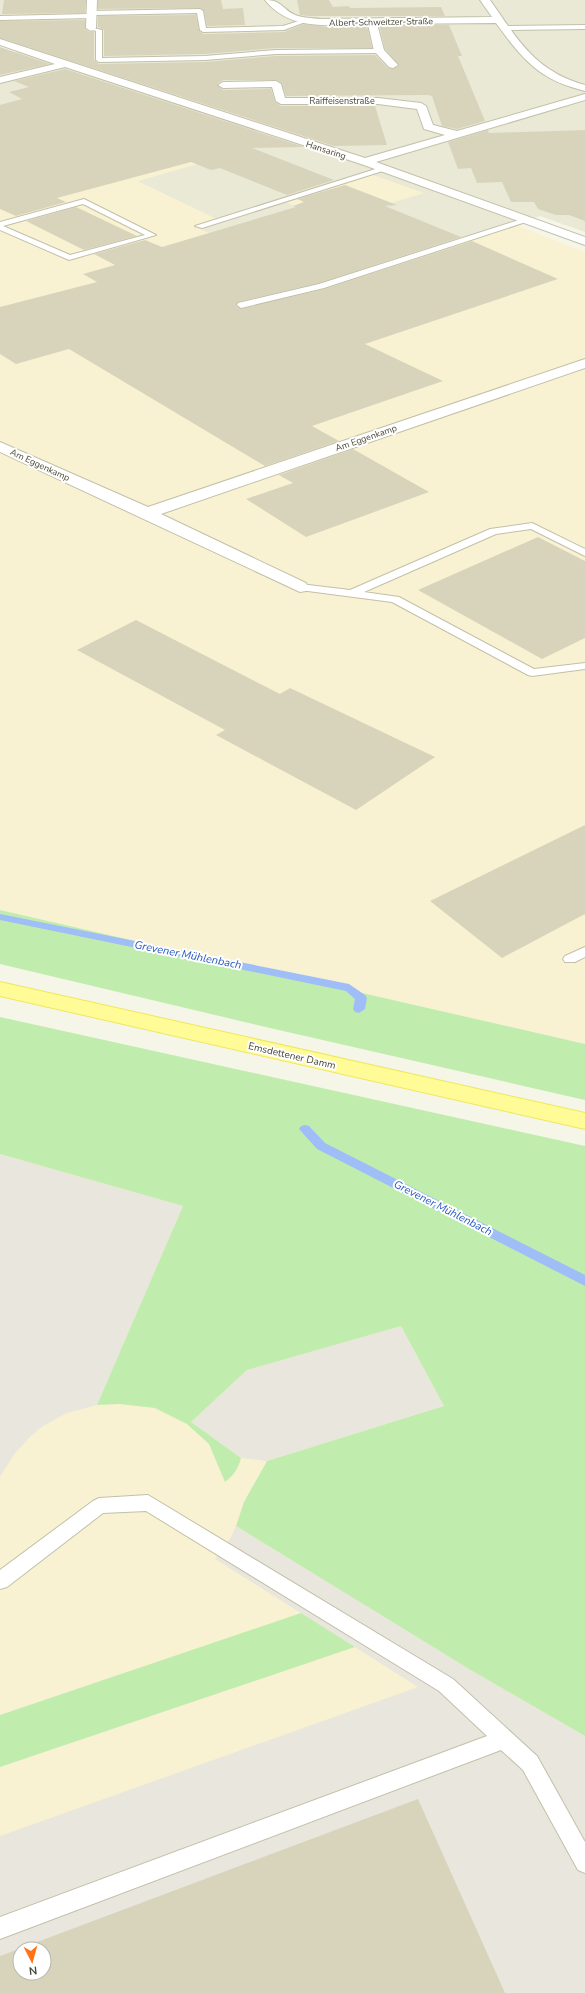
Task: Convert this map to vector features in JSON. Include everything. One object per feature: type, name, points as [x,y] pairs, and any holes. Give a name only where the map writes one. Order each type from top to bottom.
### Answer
[{"type":"main road","name":"Emsdettener Damm","points":[[0,989],[585,1121]]},
{"type":"street","points":[[91,28],[92,0]]},
{"type":"street","name":"Albert-Schweitzer-Straße","points":[[270,0],[288,16],[305,21],[502,24]]},
{"type":"street","points":[[485,0],[502,24],[541,69],[561,80],[585,88]]},
{"type":"street","points":[[372,22],[379,51],[393,65]]},
{"type":"street","name":"Hansaring","points":[[0,42],[365,162],[585,241]]},
{"type":"street","points":[[0,80],[66,64]]},
{"type":"street","name":"Raiffeisenstraße","points":[[223,85],[276,84],[281,101],[378,100],[421,106],[428,127],[458,134]]},
{"type":"street","name":"Raiffeisenstraße","points":[[365,162],[585,97]]},
{"type":"street","name":"Am Eggenkamp","points":[[147,513],[585,363]]},
{"type":"street","name":"Am Eggenkamp","points":[[0,446],[147,513],[300,587]]},
{"type":"lane","points":[[0,18],[200,11],[203,30],[284,28],[305,21]]},
{"type":"lane","points":[[502,24],[585,27]]},
{"type":"lane","points":[[91,28],[99,30],[99,60],[205,58],[276,52],[379,51]]},
{"type":"lane","points":[[199,226],[385,170]]},
{"type":"lane","points":[[0,224],[84,201],[152,235],[69,258],[0,227]]},
{"type":"lane","points":[[241,305],[321,286],[528,220]]},
{"type":"lane","points":[[352,593],[494,531],[532,526],[585,553]]},
{"type":"lane","points":[[300,587],[395,599],[532,673],[585,666]]},
{"type":"lane","points":[[570,959],[585,951]]},
{"type":"lane","points":[[0,1581],[99,1506],[148,1503],[446,1685],[530,1763],[585,1863]]},
{"type":"lane","points":[[0,1928],[504,1739]]},
{"type":"shaded area","points":[[0,0],[585,0],[585,232],[540,216],[172,332],[193,226],[216,219],[137,181],[275,142],[0,153],[0,56],[38,46],[0,33]]},
{"type":"shaded area","points":[[276,142],[137,181],[216,219],[193,226],[243,248],[171,332],[513,224],[585,252],[585,1044],[0,910],[0,153]]},
{"type":"shaded area","points":[[370,174],[424,193],[331,221],[280,200]]},
{"type":"shaded area","points":[[0,1064],[585,1203],[585,1993],[0,1993]]},
{"type":"shaded area","points":[[0,1154],[183,1206],[97,1405],[67,1413],[43,1426],[15,1453],[0,1477]]},
{"type":"shaded area","points":[[401,1326],[444,1406],[267,1461],[241,1458],[191,1422],[247,1370]]},
{"type":"shaded area","points":[[236,1526],[469,1669],[585,1736],[585,1993],[0,1993],[0,1836],[418,1687],[215,1559],[230,1539]]},
{"type":"green space","points":[[0,910],[585,1044],[585,1100],[0,964]]},
{"type":"green space","points":[[0,1017],[585,1146],[585,1736],[469,1669],[236,1526],[244,1502],[267,1461],[444,1406],[401,1326],[247,1370],[191,1422],[241,1458],[235,1472],[225,1482],[209,1444],[187,1424],[155,1408],[119,1404],[97,1405],[183,1206],[0,1154]]},
{"type":"green space","points":[[301,1613],[355,1647],[0,1767],[0,1715]]},
{"type":"building","points":[[4,0],[86,0],[85,13],[2,14]]},
{"type":"building","points":[[98,0],[221,0],[223,9],[243,8],[245,25],[285,24],[207,26],[204,11],[200,8],[98,9]]},
{"type":"building","points":[[297,0],[329,0],[333,7],[349,6],[350,8],[441,7],[445,16],[308,16],[300,15]]},
{"type":"building","points":[[196,15],[199,30],[203,34],[284,32],[304,24],[327,27],[367,26],[372,48],[276,48],[205,54],[104,56],[104,30],[98,27],[98,16]]},
{"type":"building","points":[[85,20],[85,29],[90,32],[94,32],[94,60],[99,64],[205,62],[276,56],[375,55],[388,68],[393,69],[399,65],[385,49],[379,25],[449,25],[462,56],[458,56],[485,121],[457,129],[442,126],[432,96],[428,95],[286,96],[282,84],[276,80],[223,80],[217,84],[223,90],[271,89],[275,101],[281,106],[375,106],[387,145],[334,146],[0,38],[0,21]]},
{"type":"building","points":[[0,47],[50,64],[0,75]]},
{"type":"building","points":[[65,69],[304,147],[252,148],[334,180],[287,195],[220,168],[211,170],[191,162],[57,198],[66,202],[16,216],[0,209],[0,105],[22,99],[9,92],[29,87],[14,81]]},
{"type":"building","points":[[488,130],[489,133],[585,130],[585,221],[569,215],[556,215],[538,209],[534,202],[511,202],[502,182],[477,183],[471,168],[458,169],[448,142]]},
{"type":"building","points":[[345,185],[397,205],[385,206],[461,237],[319,283],[238,302],[236,306],[241,309],[324,289],[472,241],[558,279],[365,344],[443,381],[312,426],[339,441],[265,466],[69,349],[16,364],[0,354],[0,307],[97,282],[83,274],[115,265],[94,254],[145,240],[162,247],[296,207],[293,206],[304,202],[297,199]]},
{"type":"building","points":[[76,207],[137,236],[84,250],[26,221]]},
{"type":"building","points":[[353,449],[429,492],[306,537],[246,499],[293,483],[279,475]]},
{"type":"building","points":[[538,537],[585,561],[585,638],[542,659],[418,590]]},
{"type":"building","points":[[136,620],[280,694],[290,688],[435,757],[356,810],[216,735],[225,730],[77,650]]},
{"type":"building","points":[[585,825],[585,914],[502,958],[430,901]]},
{"type":"building","points":[[418,1799],[505,1993],[0,1993],[0,1956],[12,1951],[12,1981],[52,1981],[52,1941],[40,1941]]},
{"type":"waterway","name":"Grevener Mühlenbach","points":[[0,917],[349,988],[361,998],[359,1009]]},
{"type":"waterway","name":"Grevener Mühlenbach","points":[[305,1129],[321,1146],[585,1281]]}]
